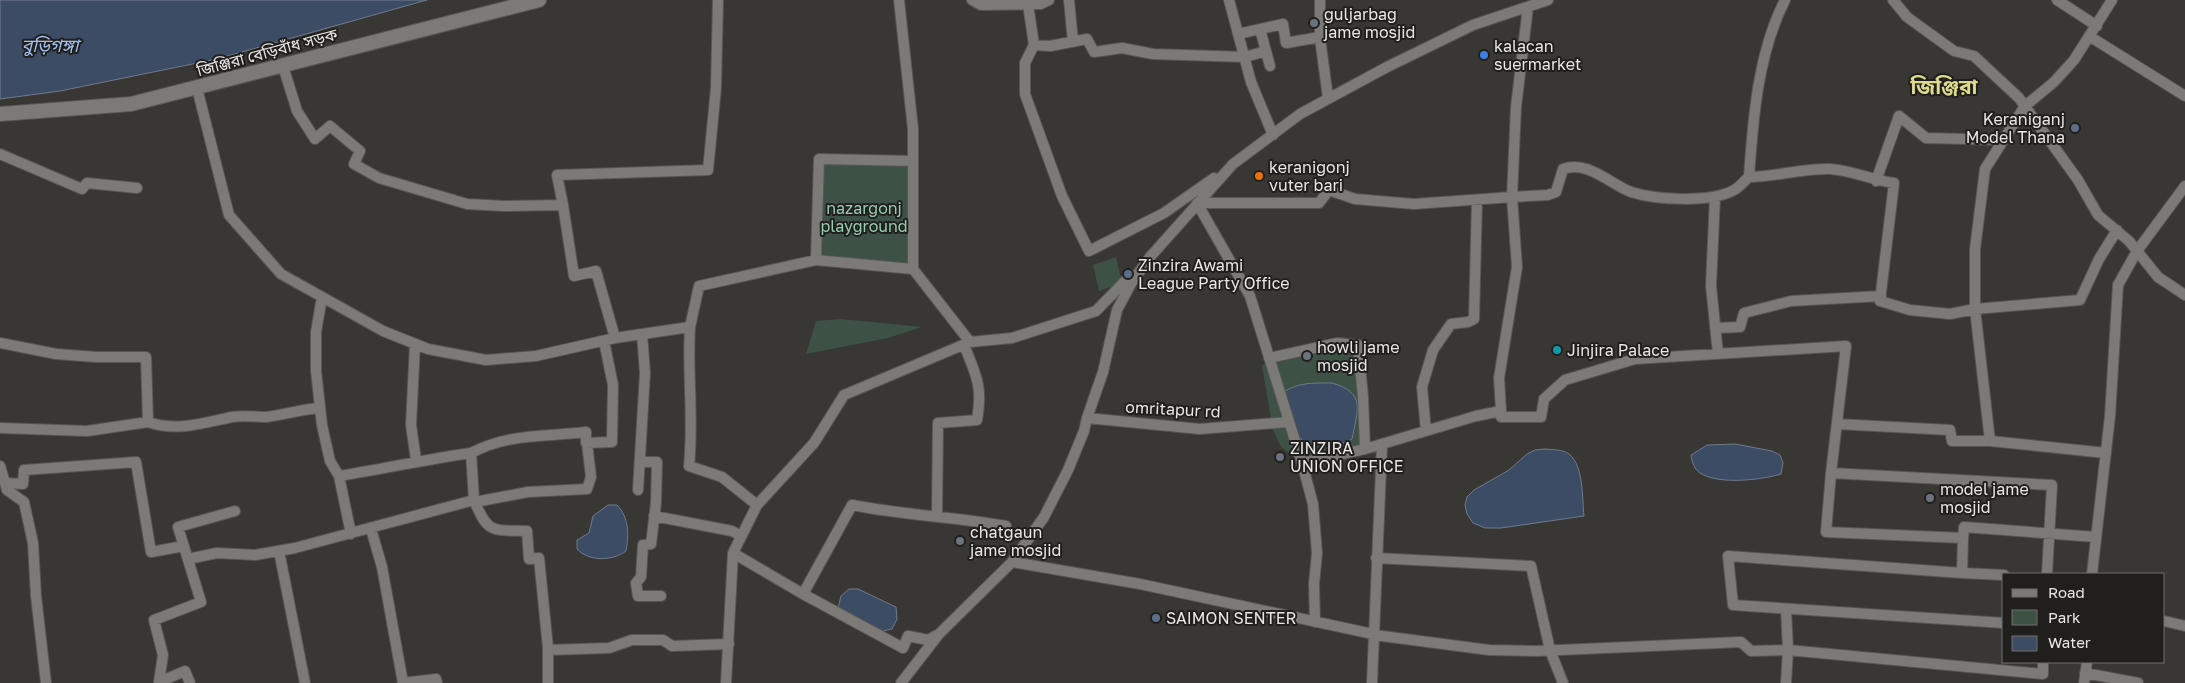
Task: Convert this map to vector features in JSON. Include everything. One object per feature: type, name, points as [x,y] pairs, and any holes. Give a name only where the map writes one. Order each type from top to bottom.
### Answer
[{"type":"street","name":"জিঞ্জিরা বেড়িবাঁধ সড়ক","points":[[0,114],[132,104],[539,0]]},
{"type":"street","points":[[615,338],[596,271],[574,276],[557,175],[708,170],[716,88],[718,0]]},
{"type":"street","points":[[899,0],[913,129],[913,269],[967,343],[981,399],[978,420],[938,424],[937,516]]},
{"type":"street","points":[[972,0],[981,5],[1042,4],[1049,0]]},
{"type":"street","points":[[1069,0],[1073,42]]},
{"type":"street","points":[[1229,0],[1250,82],[1273,134]]},
{"type":"street","points":[[1320,0],[1320,37],[1328,98]]},
{"type":"street","points":[[1028,4],[1034,45],[1025,63],[1025,94],[1062,196],[1089,251],[1164,213],[1300,114],[1328,98],[1473,25],[1548,0]]},
{"type":"street","points":[[1749,177],[1753,121],[1766,51],[1785,0]]},
{"type":"street","points":[[1894,0],[1907,17],[1954,51],[1974,56],[1998,77],[2025,106],[2078,180],[2098,215],[2118,230],[2158,277],[2185,295]]},
{"type":"street","points":[[2057,0],[2097,26]]},
{"type":"street","points":[[1990,441],[1975,309],[1974,249],[1985,168],[2025,106],[2054,82],[2074,60],[2112,0]]},
{"type":"street","points":[[1528,7],[1516,107],[1512,197],[1517,267],[1499,378],[1501,417],[1541,417],[1544,399],[1565,380],[1635,359],[1846,346],[1826,532],[1963,538]]},
{"type":"street","points":[[1238,34],[1283,24],[1286,43],[1320,37]]},
{"type":"street","points":[[1260,29],[1270,66]]},
{"type":"street","points":[[2089,36],[2185,96]]},
{"type":"street","points":[[1034,45],[1050,46],[1087,39],[1094,52],[1122,48],[1153,54],[1245,57],[1266,51]]},
{"type":"street","points":[[283,66],[297,111],[315,139],[330,126],[360,151],[354,164],[379,178],[466,204],[563,205]]},
{"type":"street","points":[[197,88],[229,215],[281,274],[383,331],[428,349],[486,360],[536,356],[615,338],[690,327]]},
{"type":"street","points":[[1876,181],[1899,116],[1926,138],[2004,140]]},
{"type":"street","points":[[0,154],[82,189],[87,184],[136,188]]},
{"type":"street","points":[[816,260],[819,159],[913,162]]},
{"type":"street","points":[[726,683],[733,553],[757,505],[814,443],[844,395],[967,343],[1012,338],[1096,311],[1180,225],[1197,203],[1233,164]]},
{"type":"street","points":[[1197,203],[1319,203],[1329,190],[1355,200],[1414,204],[1548,195],[1556,192],[1564,169],[1569,167],[1594,171],[1630,191],[1650,197],[1715,197],[1735,190],[1749,177],[1770,177],[1791,171],[1832,169],[1876,181],[1894,183],[1880,301],[1910,310],[1950,314],[1975,309],[2080,300],[2099,259],[2118,230]]},
{"type":"street","points":[[2092,573],[2110,416],[2118,285],[2137,251],[2185,186]]},
{"type":"street","points":[[1715,197],[1711,286],[1718,354]]},
{"type":"street","points":[[1426,430],[1422,387],[1433,350],[1451,324],[1468,322],[1474,319],[1477,200]]},
{"type":"street","points":[[1197,203],[1250,296],[1302,463],[1313,504],[1317,553],[1314,584],[1315,622]]},
{"type":"street","points":[[901,683],[939,634],[1012,562],[1044,517],[1068,470],[1084,431],[1104,372],[1117,310],[1132,282],[1150,257]]},
{"type":"street","points":[[757,505],[722,477],[689,466],[692,439],[688,358],[690,327],[699,286],[816,260],[913,269]]},
{"type":"street","points":[[1715,328],[1740,327],[1744,313],[1791,301],[1881,296]]},
{"type":"street","points":[[322,297],[316,332],[316,371],[320,408],[330,461],[339,476],[352,534]]},
{"type":"street","points":[[638,490],[645,373],[642,334]]},
{"type":"street","points":[[586,443],[612,442],[613,385],[604,341]]},
{"type":"street","points":[[0,343],[96,358],[146,358],[148,422]]},
{"type":"street","points":[[1269,358],[1337,343],[1358,345],[1365,449]]},
{"type":"street","points":[[415,344],[411,425],[416,460]]},
{"type":"street","points":[[0,428],[87,430],[148,422],[162,427],[200,425],[234,417],[268,417],[303,409],[320,408]]},
{"type":"street","points":[[1302,463],[1382,445],[1426,430],[1501,411]]},
{"type":"street","name":"omritapur rd","points":[[1087,418],[1200,429],[1288,422]]},
{"type":"street","points":[[1837,424],[1950,430],[1952,441],[1990,441],[2106,452]]},
{"type":"street","points":[[188,560],[217,553],[255,556],[352,534],[475,501],[528,492],[587,489],[591,477],[586,432],[519,437],[489,444],[471,453],[416,460],[388,468],[339,476]]},
{"type":"street","points":[[1372,683],[1382,445]]},
{"type":"street","points":[[471,453],[475,501],[483,522],[496,530],[527,531],[529,559],[539,558],[548,650],[548,683]]},
{"type":"street","points":[[5,484],[23,484],[24,470],[136,462],[151,552],[184,546]]},
{"type":"street","points":[[641,462],[657,462],[651,544],[643,545],[641,577],[636,583],[638,596],[661,596]]},
{"type":"street","points":[[0,466],[7,490],[24,502],[33,543],[36,596],[46,683]]},
{"type":"street","points":[[1831,473],[2052,485],[2048,573]]},
{"type":"street","points":[[803,594],[852,505],[880,511],[971,520],[1006,526]]},
{"type":"street","points":[[190,683],[185,671],[159,682],[163,655],[154,620],[201,602],[178,527],[235,511]]},
{"type":"street","points":[[654,516],[732,531],[742,536]]},
{"type":"street","points":[[1962,572],[1964,527],[2096,537]]},
{"type":"street","points":[[371,529],[382,567],[403,682],[436,679],[437,683]]},
{"type":"street","points":[[279,551],[305,683]]},
{"type":"street","points":[[733,553],[803,594],[903,648],[908,636],[928,640],[939,634]]},
{"type":"street","points":[[2002,574],[1728,556],[1733,605],[2002,623]]},
{"type":"street","points":[[1376,558],[1531,566],[1550,650],[1564,683]]},
{"type":"street","points":[[1012,562],[1140,584],[1373,634],[1489,650],[1550,650],[1741,642],[1751,651],[1788,650],[2042,679],[2043,663]]},
{"type":"street","points":[[1786,609],[1788,650],[1786,683]]},
{"type":"street","points":[[2165,621],[2185,626]]},
{"type":"street","points":[[548,650],[610,648],[632,640],[663,640],[672,646],[729,644]]},
{"type":"street","points":[[2087,663],[2085,678],[2138,683]]},
{"type":"green space","name":"nazargonj playground","points":[[819,159],[913,161],[913,269],[816,260]]},
{"type":"green space","points":[[1116,257],[1122,283],[1099,291],[1093,265]]},
{"type":"green space","points":[[841,319],[922,327],[888,338],[806,354],[816,321]]},
{"type":"green space","points":[[1347,345],[1360,351],[1366,373],[1369,400],[1363,438],[1358,448],[1302,463],[1281,447],[1273,430],[1262,366],[1269,358]]},
{"type":"water","name":"বুড়িগঙ্গা","points":[[0,0],[427,0],[217,59],[60,91],[0,99]]},
{"type":"water","points":[[1332,383],[1351,392],[1355,398],[1357,412],[1352,439],[1344,443],[1305,444],[1298,435],[1281,394],[1299,385]]},
{"type":"water","points":[[1735,444],[1772,451],[1780,455],[1783,463],[1781,474],[1762,478],[1728,480],[1708,477],[1700,473],[1695,467],[1691,455],[1707,445]]},
{"type":"water","points":[[1535,450],[1563,451],[1574,459],[1580,474],[1584,516],[1501,528],[1485,528],[1473,523],[1467,514],[1465,505],[1467,497],[1474,490],[1509,470],[1527,454]]},
{"type":"water","points":[[608,505],[617,505],[624,515],[628,533],[626,551],[615,557],[594,558],[577,549],[577,540],[589,533],[593,516]]},
{"type":"water","points":[[849,589],[858,589],[896,607],[897,619],[892,629],[883,631],[838,608],[841,596]]},
{"type":"place","name":"guljarbag jame mosjid","points":[[1314,23]]},
{"type":"place","name":"kalacan suermarket","points":[[1484,55]]},
{"type":"place","name":"Keraniganj Model Thana","points":[[2075,128]]},
{"type":"place","name":"keranigonj vuter bari","points":[[1259,176]]},
{"type":"place","name":"Zinzira Awami League Party Office","points":[[1128,274]]},
{"type":"place","name":"Jinjira Palace","points":[[1557,350]]},
{"type":"place","name":"howli jame mosjid","points":[[1307,356]]},
{"type":"place","name":"ZINZIRA UNION OFFICE","points":[[1280,457]]},
{"type":"place","name":"model jame mosjid","points":[[1930,498]]},
{"type":"place","name":"chatgaun jame mosjid","points":[[960,541]]},
{"type":"place","name":"SAIMON SENTER","points":[[1156,618]]},
{"type":"district","name":"জিঞ্জিরা","points":[[1944,87]]}]
